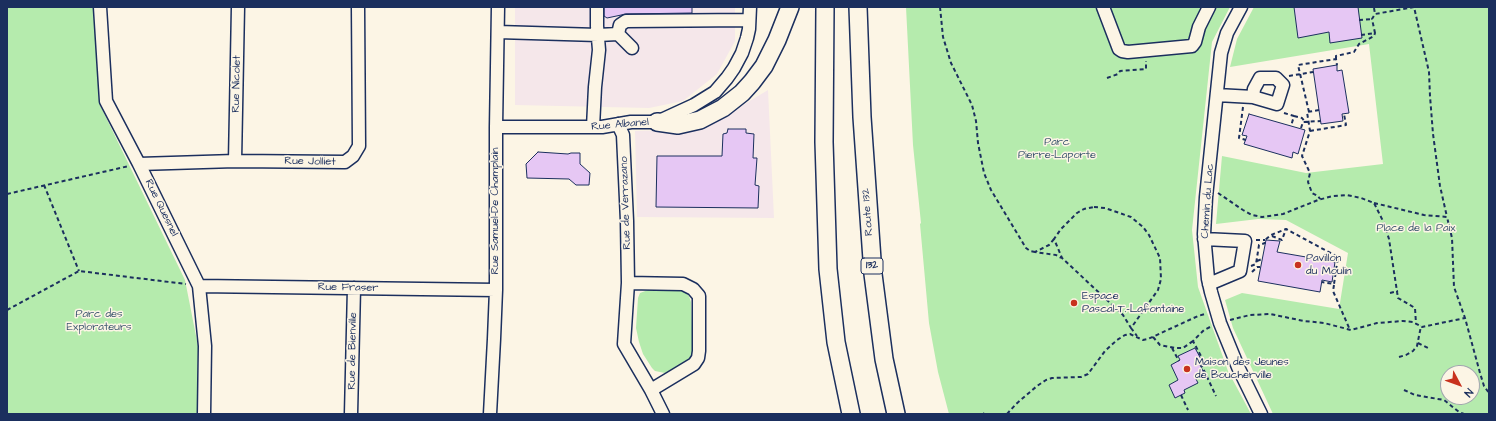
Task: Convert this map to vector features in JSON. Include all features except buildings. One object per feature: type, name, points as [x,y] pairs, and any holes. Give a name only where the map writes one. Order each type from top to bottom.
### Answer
[{"type":"highway","points":[[656,122],[678,125],[693,122],[715,113],[736,98],[750,85],[764,66],[777,40],[790,7]]},
{"type":"highway","points":[[825,7],[824,142],[828,269],[836,342],[850,414]]},
{"type":"highway","name":"Route 132","points":[[858,7],[862,117],[874,281],[884,359],[896,414]]},
{"type":"street","name":"Rue Quesnel","points":[[100,7],[106,101],[140,164],[199,286],[205,346],[204,414]]},
{"type":"street","name":"Rue Nicolet","points":[[235,161],[238,7]]},
{"type":"street","name":"Rue Jolliet","points":[[140,164],[235,161],[344,162],[353,156],[358,146],[358,7]]},
{"type":"street","name":"Rue Samuel-De Champlain","points":[[490,414],[496,290],[498,7]]},
{"type":"street","points":[[593,128],[595,87],[599,60],[597,7]]},
{"type":"street","name":"Rue Albanel","points":[[496,127],[593,128],[631,122],[656,122],[694,106],[724,83],[734,68],[742,53],[747,38],[750,7]]},
{"type":"street","points":[[1103,7],[1119,49],[1128,52],[1192,46],[1195,42],[1199,27],[1208,7]]},
{"type":"street","name":"Chemin du Lac","points":[[1241,7],[1231,24],[1223,44],[1206,197],[1204,239],[1209,284],[1216,311],[1226,340],[1261,414]]},
{"type":"street","points":[[618,34],[620,25],[626,21],[749,20]]},
{"type":"street","points":[[498,32],[598,35],[618,34],[632,48]]},
{"type":"street","points":[[1217,95],[1248,101],[1277,104],[1283,85],[1276,78],[1260,78],[1248,101]]},
{"type":"street","name":"Rue de Verrazano","points":[[618,124],[623,135],[627,221],[628,283],[624,344],[663,414]]},
{"type":"street","points":[[1204,239],[1245,241],[1240,271],[1209,284]]},
{"type":"street","points":[[628,283],[683,284],[693,289],[699,296],[698,358],[694,364],[651,390]]},
{"type":"street","name":"Rue Fraser","points":[[199,286],[496,290]]},
{"type":"street","name":"Rue de Bienville","points":[[352,414],[354,288]]},
{"type":"path","points":[[940,7],[943,37],[951,63],[972,105],[984,173],[991,190],[1017,234],[1026,248],[1030,251],[1056,255],[1062,258],[1124,315],[1137,337]]},
{"type":"path","points":[[1359,20],[1372,18],[1375,14],[1414,7],[1429,72],[1433,134],[1440,186],[1452,238],[1454,287],[1466,318],[1484,386],[1489,392]]},
{"type":"path","points":[[1374,8],[1375,14]]},
{"type":"path","points":[[1372,18],[1375,33]]},
{"type":"path","points":[[1361,35],[1375,33]]},
{"type":"path","points":[[1337,65],[1336,56],[1354,52],[1359,44],[1374,36],[1375,33]]},
{"type":"path","points":[[1107,78],[1118,74],[1120,71],[1146,69],[1146,50]]},
{"type":"path","points":[[1320,199],[1312,193],[1308,182],[1310,173],[1302,156],[1310,131],[1307,112],[1309,112],[1298,65],[1336,60]]},
{"type":"path","points":[[1277,79],[1313,72]]},
{"type":"path","points":[[1246,140],[1239,138],[1248,101]]},
{"type":"path","points":[[1309,112],[1319,110]]},
{"type":"path","points":[[1310,131],[1346,125],[1344,114]]},
{"type":"path","points":[[1294,116],[1302,118],[1305,122],[1321,120]]},
{"type":"path","points":[[1301,128],[1303,122],[1305,122]]},
{"type":"path","points":[[7,194],[140,164]]},
{"type":"path","points":[[44,185],[79,271]]},
{"type":"path","points":[[1216,192],[1252,215],[1262,217],[1283,214],[1320,199],[1347,195],[1424,215],[1447,217]]},
{"type":"path","points":[[1374,202],[1389,238],[1398,298],[1415,308],[1416,324]]},
{"type":"path","points":[[1035,252],[1049,245],[1060,229],[1077,213],[1084,209],[1094,207],[1105,208],[1131,217],[1143,227],[1149,235],[1160,258],[1161,280],[1158,290],[1131,328]]},
{"type":"path","points":[[1257,261],[1260,245],[1265,243],[1265,240],[1286,229]]},
{"type":"path","points":[[1272,236],[1282,240],[1286,229]]},
{"type":"path","points":[[1286,229],[1338,257],[1333,291],[1350,330]]},
{"type":"path","points":[[1054,239],[1062,258]]},
{"type":"path","points":[[1240,271],[1256,264],[1257,261],[1262,259]]},
{"type":"path","points":[[7,310],[79,271],[199,286]]},
{"type":"path","points":[[1322,282],[1334,284]]},
{"type":"path","points":[[1390,293],[1398,291]]},
{"type":"path","points":[[1007,414],[1016,404],[1046,380],[1088,374],[1105,351],[1124,335],[1130,334],[1143,340],[1153,337],[1198,316],[1216,311]]},
{"type":"path","points":[[1229,320],[1250,315],[1270,314],[1350,330],[1377,323],[1402,320],[1421,326],[1466,318]]},
{"type":"path","points":[[1399,357],[1412,351],[1418,343],[1421,326]]},
{"type":"path","points":[[1153,337],[1160,345],[1172,348],[1182,348],[1193,342],[1204,330],[1211,327]]},
{"type":"path","points":[[1193,342],[1203,360],[1200,363],[1216,396]]},
{"type":"path","points":[[1418,343],[1428,348]]},
{"type":"path","points":[[1172,348],[1179,361]]},
{"type":"path","points":[[1404,390],[1415,395],[1444,400],[1459,412],[1464,414]]},
{"type":"path","points":[[1180,395],[1188,410]]},
{"type":"shaded area","points":[[515,7],[735,7],[735,41],[717,74],[683,101],[649,108],[515,105]]},
{"type":"shaded area","points":[[768,90],[774,218],[637,217],[635,131],[703,129]]},
{"type":"green space","name":"Parc des Explorateurs","points":[[7,7],[95,7],[99,103],[185,280],[198,346],[197,414],[7,414]]},
{"type":"green space","name":"Parc Pierre-Laporte","points":[[906,7],[1230,7],[1212,42],[1192,230],[1198,287],[1228,371],[1251,414],[949,414],[938,372],[929,323],[913,145]]},
{"type":"green space","name":"Place de la Paix","points":[[1254,7],[1489,7],[1489,414],[1273,414],[1233,328],[1225,300],[1242,293],[1339,309],[1348,253],[1286,220],[1258,219],[1216,224],[1222,156],[1306,173],[1383,164],[1369,44],[1230,67],[1237,39]]},
{"type":"green space","points":[[682,289],[689,296],[691,302],[693,353],[690,359],[684,364],[665,373],[655,371],[643,354],[639,342],[636,328],[638,298],[640,293],[648,290]]},
{"type":"place","name":"Pavillon du Moulin","points":[[1298,265]]},
{"type":"place","name":"Espace Pascal-T.-Lafontaine","points":[[1074,303]]},
{"type":"place","name":"Maison des Jeunes de Boucherville","points":[[1187,369]]}]
